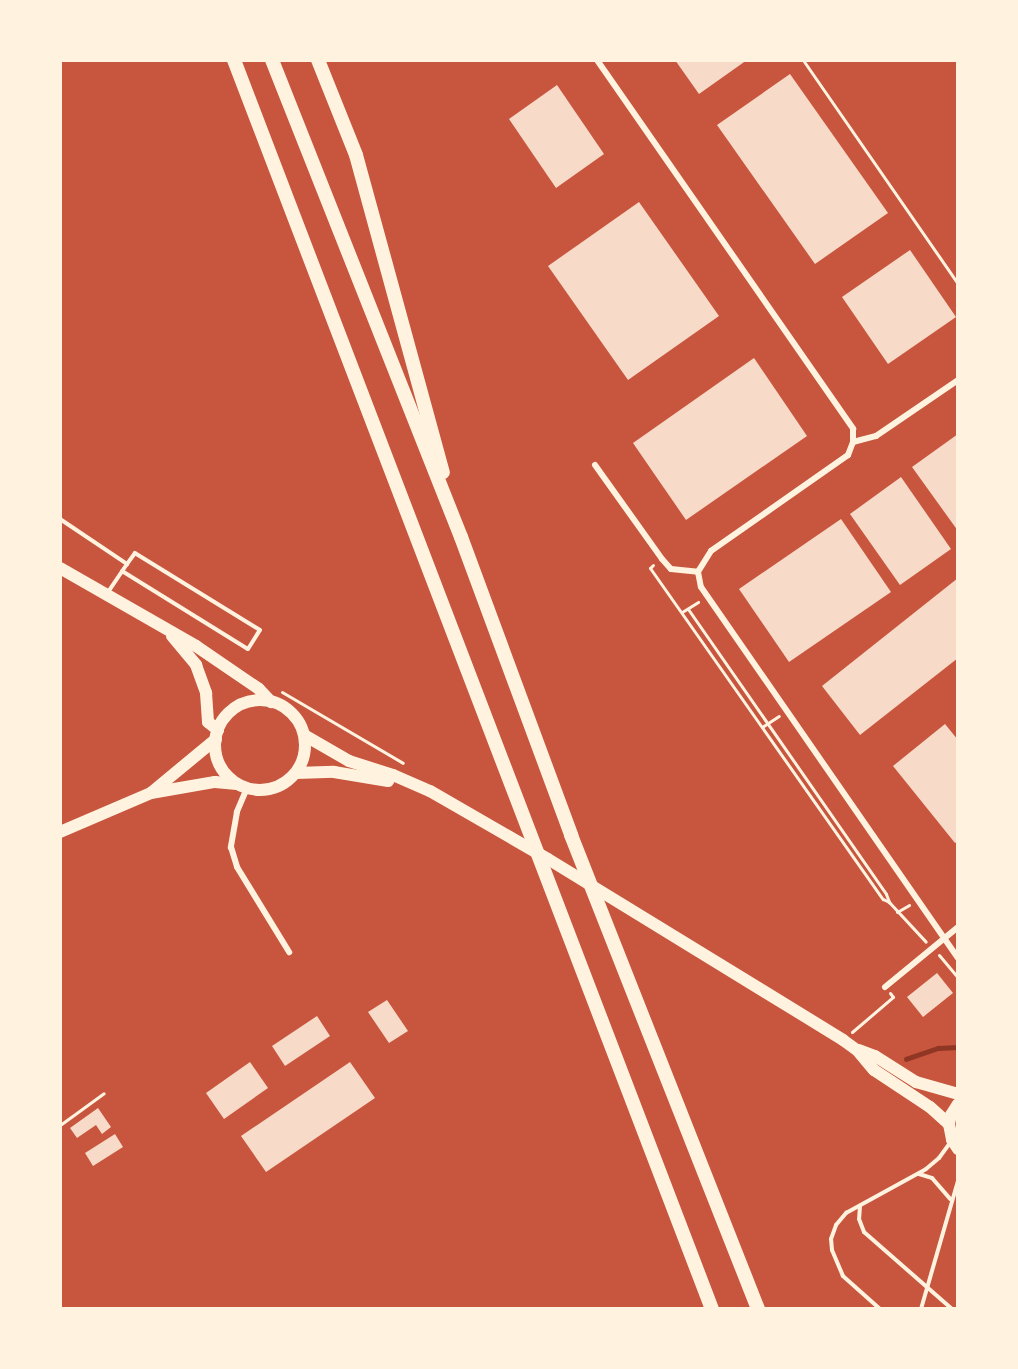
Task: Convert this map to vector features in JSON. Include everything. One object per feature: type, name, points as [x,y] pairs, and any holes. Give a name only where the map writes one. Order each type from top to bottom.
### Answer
[{"type":"highway","points":[[234,60],[712,1309]]},
{"type":"highway","points":[[272,60],[460,537],[571,835],[758,1309]]},
{"type":"highway","points":[[318,60],[356,154],[460,537]]},
{"type":"main road","points":[[60,568],[169,633],[196,646],[250,683],[271,702],[292,714],[304,735],[304,755],[296,772],[274,788],[260,790],[215,782],[151,793],[60,832]]},
{"type":"main road","points":[[169,633],[196,665],[206,693],[208,723],[217,735],[220,765],[242,786]]},
{"type":"main road","points":[[151,793],[217,735],[227,716],[240,706],[255,701],[271,702]]},
{"type":"main road","points":[[304,735],[349,761],[393,775],[430,791],[548,860],[843,1040],[857,1050],[874,1070],[930,1107],[949,1124]]},
{"type":"main road","points":[[296,772],[363,775],[430,791]]},
{"type":"main road","points":[[857,1050],[875,1056],[916,1082],[958,1094]]},
{"type":"main road","points":[[955,1144],[949,1124],[951,1115],[958,1104]]},
{"type":"street","points":[[597,60],[853,429],[853,442],[848,455],[711,551],[698,572],[701,587],[958,958]]},
{"type":"street","points":[[853,442],[876,436],[958,380]]},
{"type":"street","points":[[595,465],[671,569],[698,572]]},
{"type":"street","points":[[242,786],[231,848],[237,867],[290,952]]},
{"type":"street","points":[[885,987],[958,927]]},
{"type":"lane","points":[[60,519],[127,564]]},
{"type":"lane","points":[[106,596],[122,571],[135,553],[260,630],[248,649],[122,571]]},
{"type":"lane","points":[[880,1309],[843,1276],[832,1250],[831,1239],[836,1225],[846,1213],[919,1174],[955,1144]]},
{"type":"lane","points":[[919,1174],[932,1178],[951,1200]]},
{"type":"lane","points":[[921,1309],[958,1181]]},
{"type":"lane","points":[[860,1205],[859,1219],[864,1232],[952,1309]]},
{"type":"path","points":[[803,60],[958,284]]},
{"type":"path","points":[[662,559],[650,568],[883,899],[889,902],[942,957],[958,978]]},
{"type":"path","points":[[682,612],[706,597]]},
{"type":"path","points":[[688,609],[886,894],[889,902]]},
{"type":"path","points":[[762,727],[786,711]]},
{"type":"path","points":[[843,1040],[893,998],[885,987]]},
{"type":"path","points":[[60,1125],[104,1093]]},
{"type":"path","points":[[958,1274],[958,1288]]},
{"type":"building","points":[[675,60],[747,60],[699,94]]},
{"type":"building","points":[[790,74],[888,213],[815,264],[717,125]]},
{"type":"building","points":[[557,85],[604,154],[556,188],[509,119]]},
{"type":"building","points":[[639,202],[719,316],[628,380],[548,266]]},
{"type":"building","points":[[910,250],[956,317],[888,364],[842,297]]},
{"type":"building","points":[[754,358],[807,436],[686,520],[633,443]]},
{"type":"building","points":[[958,434],[958,531],[912,467]]},
{"type":"building","points":[[901,477],[951,549],[900,585],[850,514]]},
{"type":"building","points":[[841,519],[891,592],[789,662],[739,589]]},
{"type":"building","points":[[958,578],[958,658],[860,735],[822,686]]},
{"type":"building","points":[[945,724],[958,740],[958,841],[955,843],[893,766]]},
{"type":"building","points":[[937,973],[953,993],[923,1017],[907,997]]},
{"type":"building","points":[[387,1000],[408,1031],[389,1043],[368,1012]]},
{"type":"building","points":[[317,1016],[330,1036],[285,1066],[272,1046]]},
{"type":"building","points":[[250,1062],[268,1088],[224,1119],[206,1093]]},
{"type":"building","points":[[350,1062],[375,1098],[266,1172],[241,1136]]},
{"type":"building","points":[[98,1108],[111,1127],[102,1134],[96,1125],[77,1138],[70,1128]]},
{"type":"building","points":[[115,1134],[123,1147],[93,1166],[85,1153]]},
{"type":"waterway","points":[[906,1059],[938,1048],[958,1047]]}]
